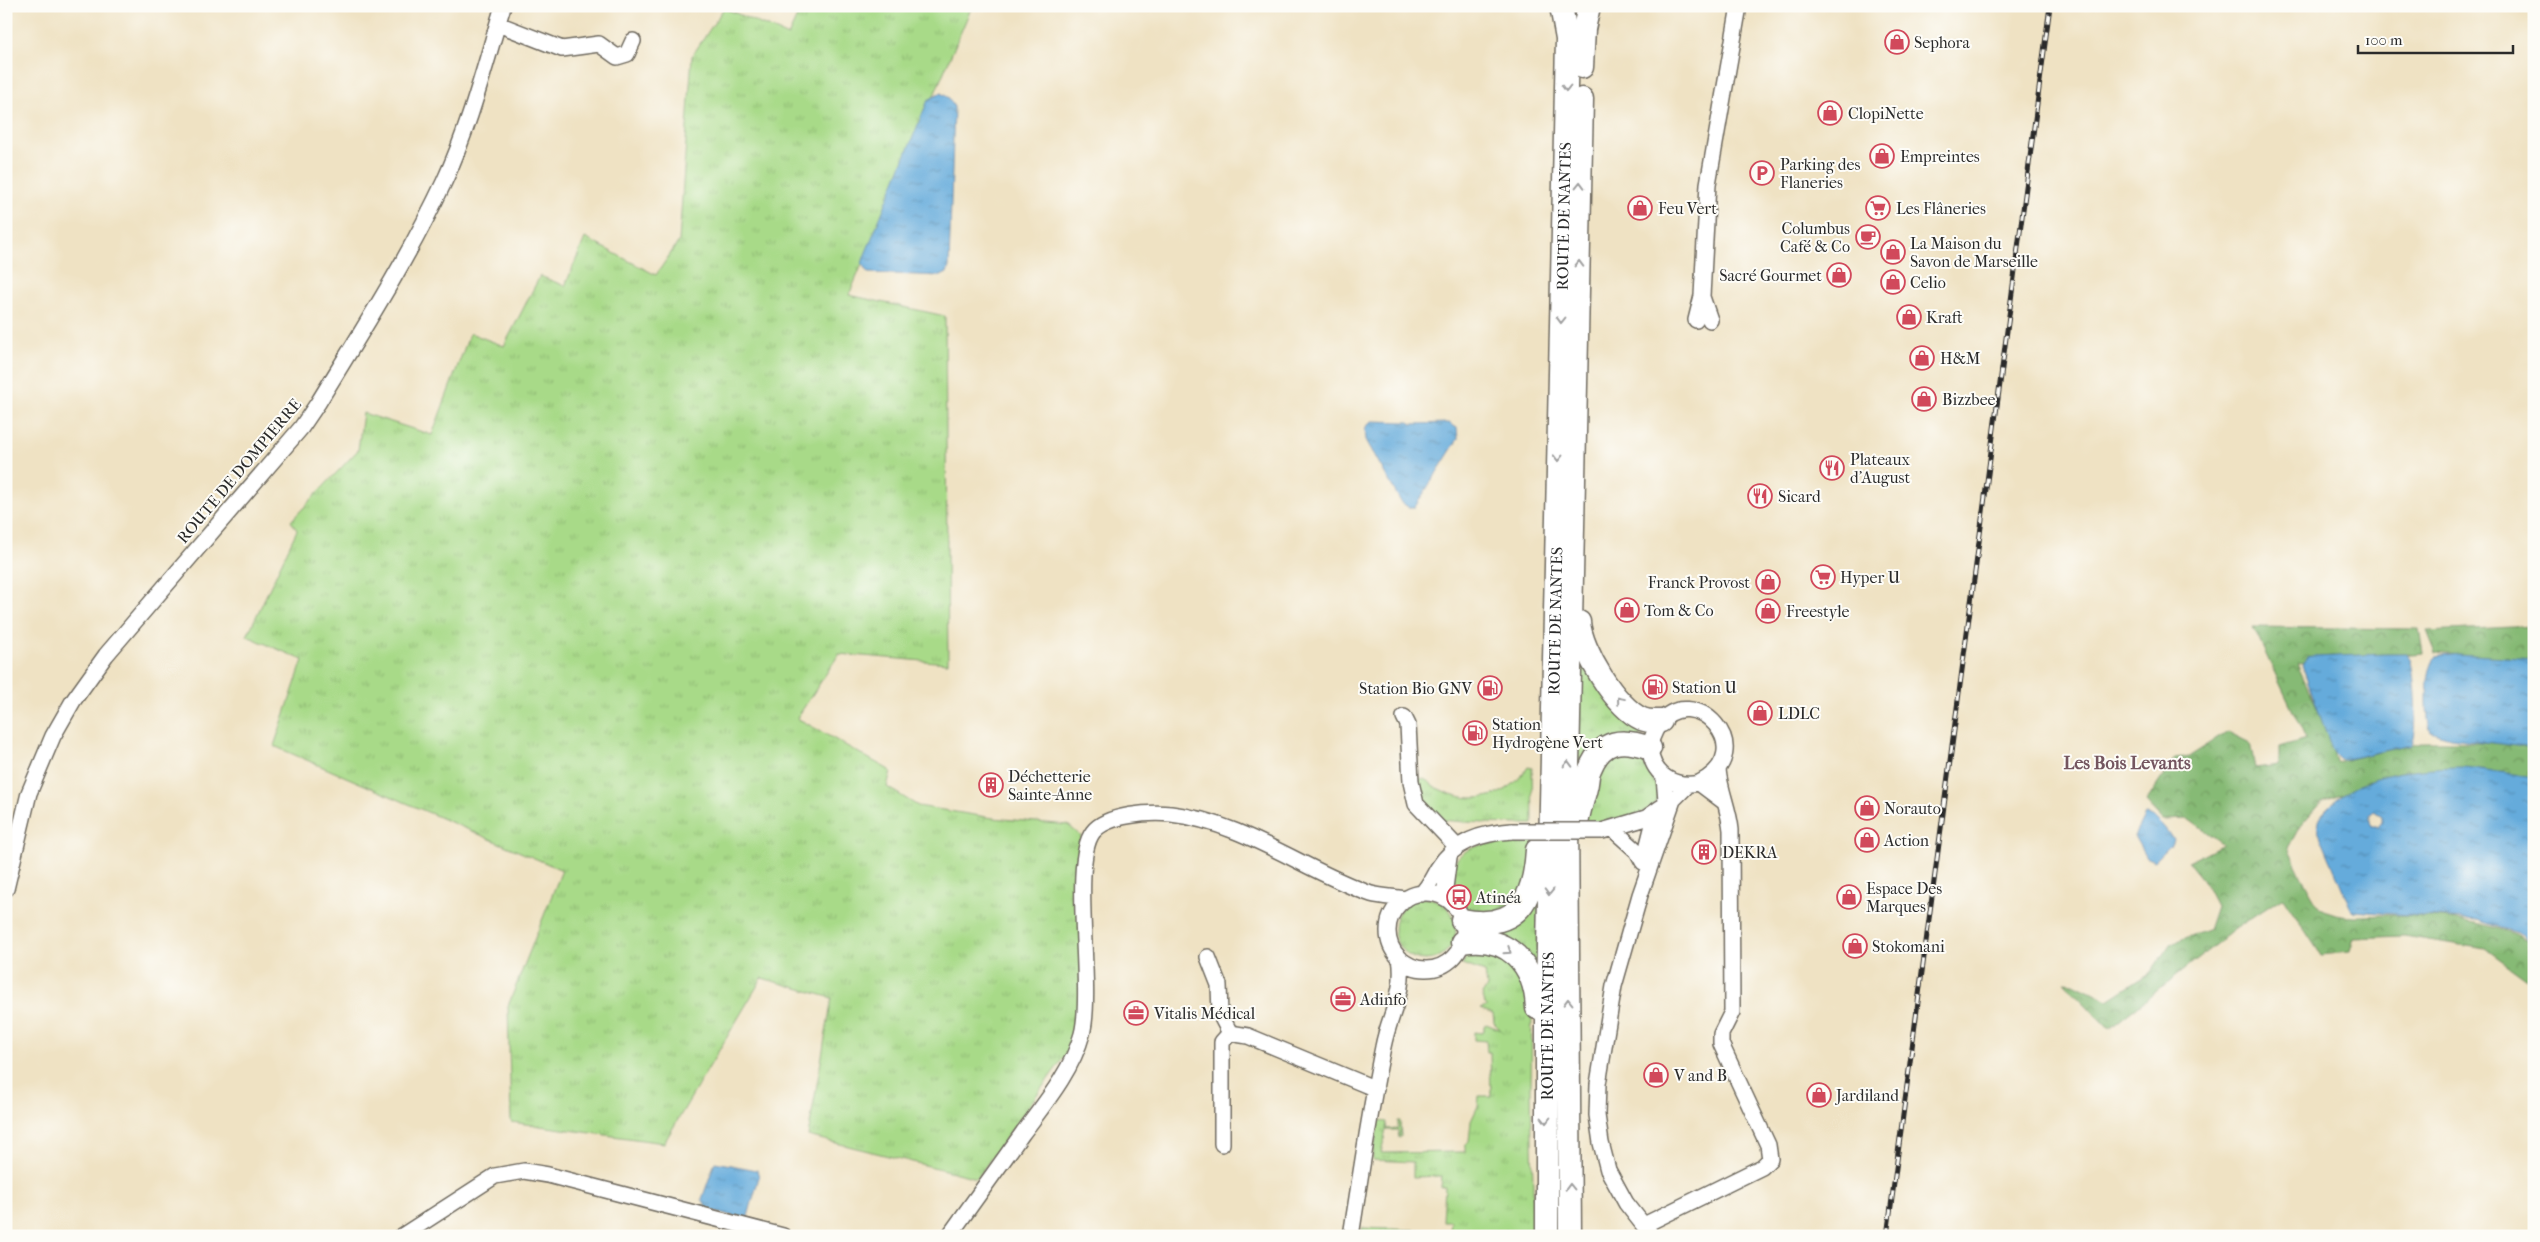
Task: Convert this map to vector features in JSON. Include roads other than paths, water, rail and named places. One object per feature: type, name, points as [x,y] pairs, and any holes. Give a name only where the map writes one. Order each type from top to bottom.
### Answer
[{"type":"highway","name":"ROUTE DE NANTES","points":[[1547,1236],[1547,1071],[1554,605],[1568,39],[1561,6]]},
{"type":"highway","name":"ROUTE DE NANTES","points":[[1570,1236],[1567,860],[1583,45],[1585,18],[1589,6]]},
{"type":"highway","points":[[1572,552],[1580,580],[1580,634],[1588,656],[1628,709],[1640,718],[1661,721]]},
{"type":"highway","points":[[1462,920],[1483,923],[1508,918],[1525,900],[1535,877],[1539,812],[1543,641],[1554,605]]},
{"type":"highway","points":[[1567,860],[1576,846],[1578,812],[1586,788],[1589,770],[1596,756],[1615,742],[1625,741],[1650,748]]},
{"type":"highway","points":[[1462,942],[1490,941],[1509,950],[1524,963],[1536,985],[1537,1053],[1547,1071]]},
{"type":"street","name":"ROUTE DE DOMPIERRE","points":[[6,889],[22,815],[52,736],[74,701],[106,655],[283,451],[318,403],[413,242],[445,181],[474,103],[503,6]]},
{"type":"street","points":[[1703,320],[1702,296],[1708,184],[1739,6]]},
{"type":"street","points":[[498,24],[562,49],[600,44],[617,56],[626,54],[633,41]]},
{"type":"street","points":[[1718,770],[1694,784],[1673,800],[1640,895],[1614,986],[1598,1084],[1597,1115],[1601,1143],[1608,1170],[1622,1197],[1648,1230],[1762,1167],[1770,1160],[1768,1145],[1721,1044],[1721,1034],[1732,1012],[1732,830],[1729,813],[1723,801],[1718,770],[1725,751],[1723,733],[1716,722],[1705,715],[1693,711],[1670,714],[1661,721],[1653,732],[1650,748],[1652,760],[1664,777],[1676,784],[1694,784],[1723,801]]},
{"type":"street","points":[[1404,717],[1408,725],[1411,782],[1416,804],[1453,852]]},
{"type":"street","points":[[1640,895],[1643,862],[1651,828],[1654,821],[1661,815],[1666,801],[1664,777]]},
{"type":"street","points":[[1609,832],[1646,818],[1658,810],[1666,801]]},
{"type":"street","points":[[949,1236],[1055,1090],[1075,1052],[1082,1032],[1086,1004],[1084,867],[1088,842],[1094,830],[1128,815],[1172,814],[1199,820],[1248,837],[1372,894],[1406,899]]},
{"type":"street","points":[[1421,894],[1440,896],[1448,900],[1457,909],[1462,920],[1462,942],[1456,954],[1436,968],[1423,969],[1410,965],[1400,958],[1389,940],[1390,919],[1396,908],[1406,899],[1421,894],[1431,885],[1439,867],[1453,852],[1472,838],[1485,834],[1512,831],[1609,832],[1651,828],[1666,819]]},
{"type":"street","points":[[1609,832],[1637,851],[1643,862]]},
{"type":"street","points":[[1448,900],[1445,888],[1453,852]]},
{"type":"street","points":[[1372,894],[1390,919]]},
{"type":"street","points":[[1208,957],[1219,985],[1220,1014],[1230,1033]]},
{"type":"street","points":[[1351,1236],[1383,1046],[1400,993],[1402,973],[1400,958]]},
{"type":"street","points":[[1400,993],[1423,969]]},
{"type":"street","points":[[1230,1033],[1248,1036],[1376,1089]]},
{"type":"street","points":[[1222,1144],[1222,1042],[1230,1033]]},
{"type":"street","points":[[402,1236],[495,1176],[524,1171],[548,1175],[783,1236]]},
{"type":"water","points":[[941,93],[949,98],[954,107],[949,267],[947,273],[941,276],[868,273],[862,264],[864,257],[928,100]]},
{"type":"water","points":[[1372,421],[1410,422],[1411,424],[1449,423],[1457,428],[1458,439],[1415,507],[1408,507],[1401,502],[1366,440],[1365,428]]},
{"type":"water","points":[[2407,654],[2411,660],[2416,717],[2414,739],[2411,745],[2348,759],[2340,759],[2333,752],[2302,665],[2307,658],[2311,657]]},
{"type":"water","points":[[2458,654],[2534,659],[2534,748],[2450,738],[2431,732],[2427,693],[2432,662],[2436,657]]},
{"type":"water","points":[[2465,767],[2534,777],[2534,949],[2523,935],[2477,920],[2354,911],[2350,907],[2319,833],[2317,825],[2320,816],[2342,795],[2357,786],[2374,779],[2410,770]],"holes":[[[2374,811],[2382,816],[2382,821],[2378,826],[2372,826],[2370,815]]]},
{"type":"water","points":[[2145,815],[2157,820],[2173,840],[2171,845],[2155,861],[2146,857],[2134,836]]},
{"type":"water","points":[[715,1162],[757,1170],[759,1177],[747,1220],[707,1209],[702,1199]]},
{"type":"railway","points":[[1887,1236],[2050,6]]},
{"type":"place","name":"Sephora","points":[[1897,42]]},
{"type":"place","name":"ClopiNette","points":[[1830,113]]},
{"type":"place","name":"Empreintes","points":[[1882,156]]},
{"type":"place","name":"Parking des Flaneries","points":[[1762,173]]},
{"type":"place","name":"Feu Vert","points":[[1640,208]]},
{"type":"place","name":"Les Flâneries","points":[[1878,208]]},
{"type":"place","name":"Columbus Café & Co","points":[[1868,237]]},
{"type":"place","name":"La Maison du Savon de Marseille","points":[[1893,252]]},
{"type":"place","name":"Sacré Gourmet","points":[[1839,275]]},
{"type":"place","name":"Celio","points":[[1893,282]]},
{"type":"place","name":"Kraft","points":[[1909,317]]},
{"type":"place","name":"H&M","points":[[1922,358]]},
{"type":"place","name":"Bizzbee","points":[[1924,399]]},
{"type":"place","name":"Plateaux d'August","points":[[1832,468]]},
{"type":"place","name":"Sicard","points":[[1760,496]]},
{"type":"place","name":"Hyper U","points":[[1823,577]]},
{"type":"place","name":"Franck Provost","points":[[1768,582]]},
{"type":"place","name":"Tom & Co","points":[[1627,610]]},
{"type":"place","name":"Freestyle","points":[[1768,611]]},
{"type":"place","name":"Station U","points":[[1655,687]]},
{"type":"place","name":"Station Bio GNV","points":[[1490,688]]},
{"type":"place","name":"LDLC","points":[[1760,713]]},
{"type":"place","name":"Station Hydrogène Vert","points":[[1475,733]]},
{"type":"place","name":"Déchetterie Sainte-Anne","points":[[991,785]]},
{"type":"place","name":"Norauto","points":[[1867,808]]},
{"type":"place","name":"Action","points":[[1867,840]]},
{"type":"place","name":"DEKRA","points":[[1704,852]]},
{"type":"place","name":"Atinéa","points":[[1459,897]]},
{"type":"place","name":"Espace Des Marques","points":[[1849,897]]},
{"type":"place","name":"Stokomani","points":[[1855,946]]},
{"type":"place","name":"Adinfo","points":[[1343,999]]},
{"type":"place","name":"Vitalis Médical","points":[[1136,1013]]},
{"type":"place","name":"V and B","points":[[1656,1075]]},
{"type":"place","name":"Jardiland","points":[[1819,1095]]},
{"type":"district","name":"Les Bois Levants","points":[[2127,763]]}]
